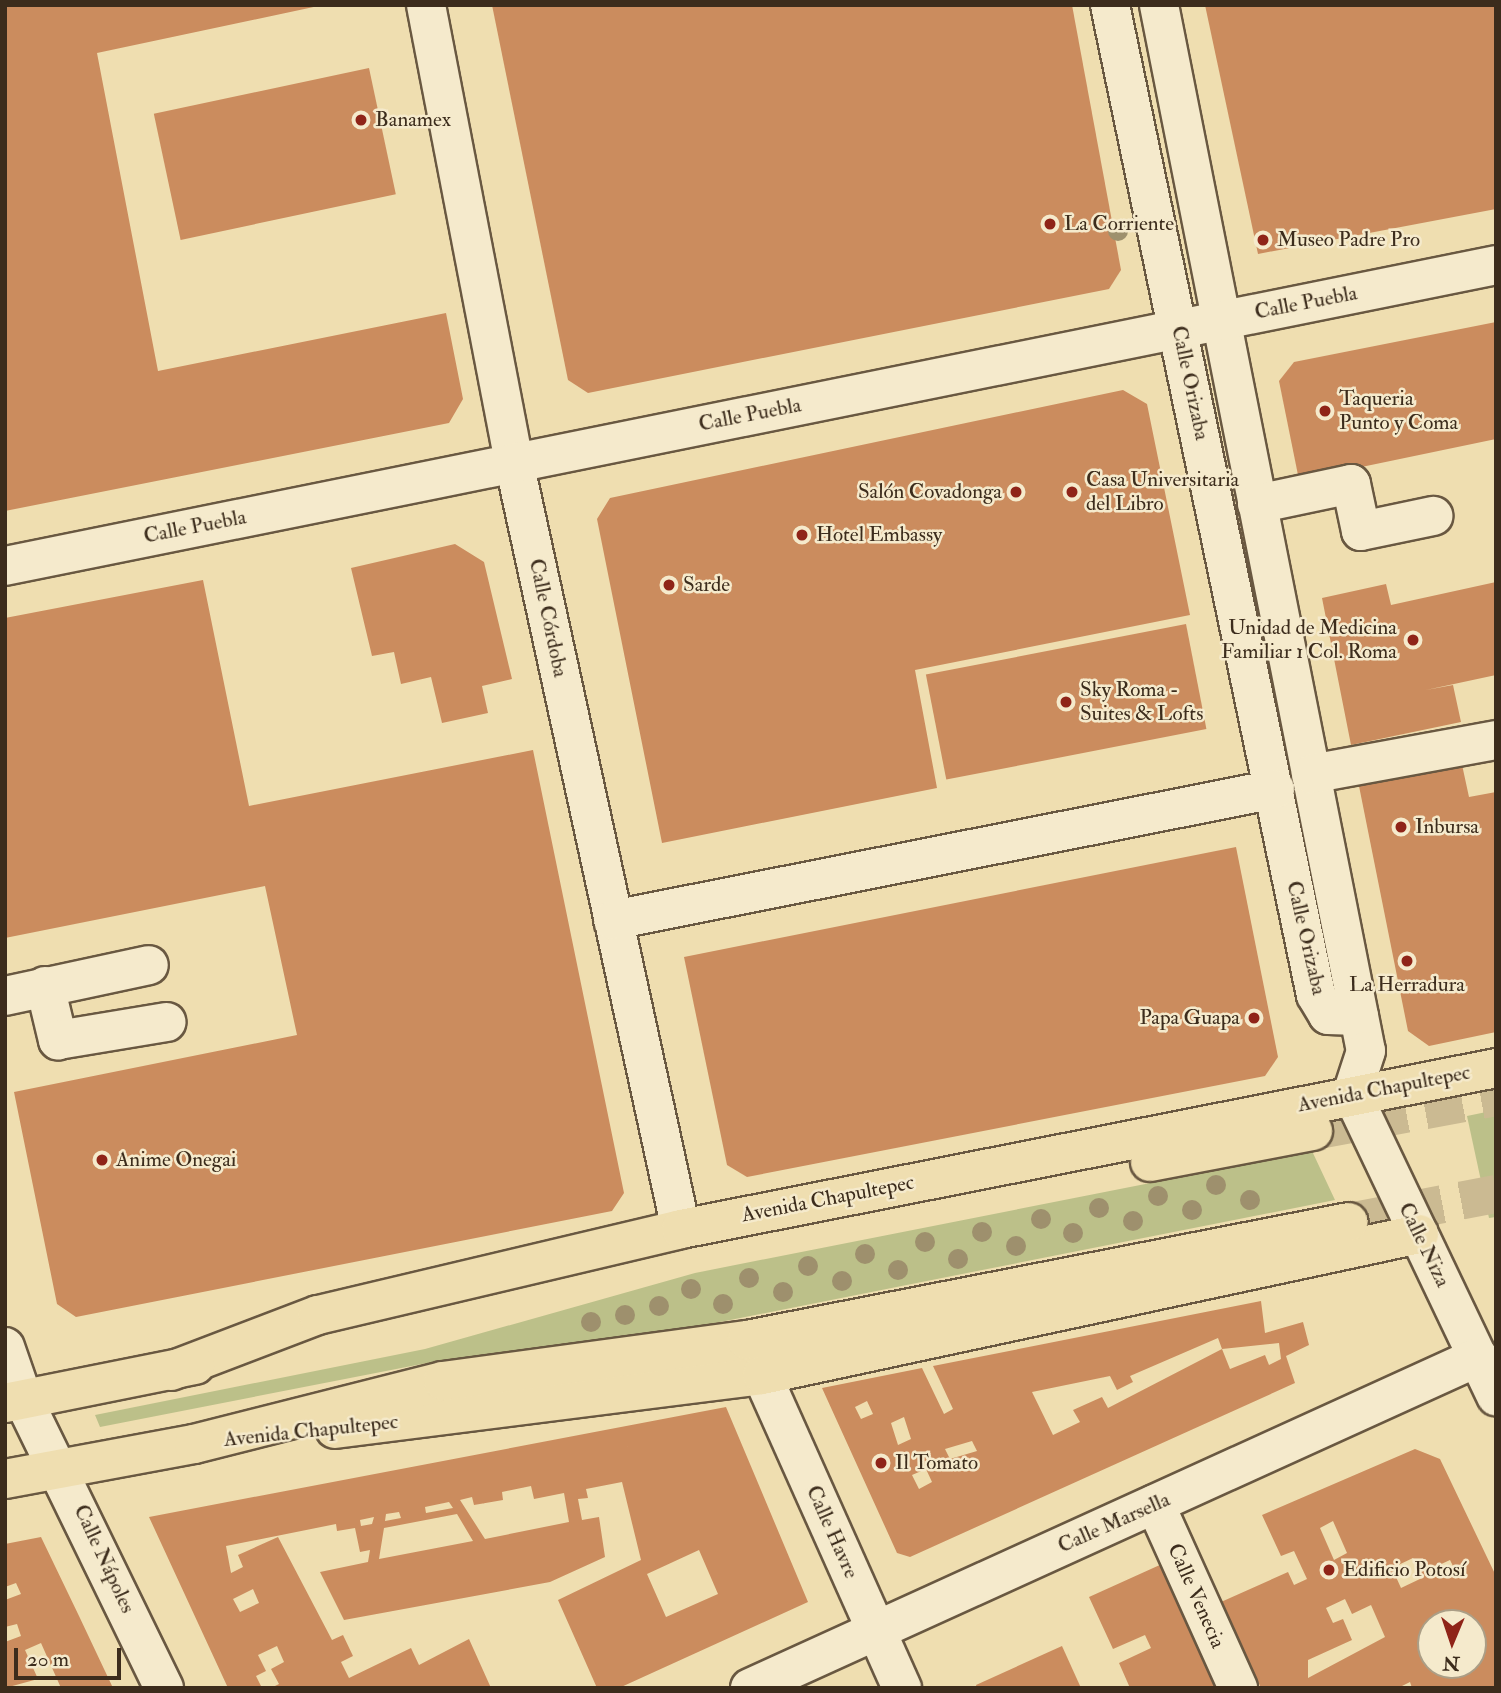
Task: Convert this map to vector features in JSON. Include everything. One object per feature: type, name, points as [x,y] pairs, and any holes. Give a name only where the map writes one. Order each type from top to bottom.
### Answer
[{"type":"main road","name":"Avenida Chapultepec","points":[[171,1371],[318,1315],[681,1228],[1352,1094],[1496,1068]]},
{"type":"main road","name":"Avenida Chapultepec","points":[[14,1401],[171,1371],[810,1227],[1313,1131]]},
{"type":"main road","name":"Avenida Chapultepec","points":[[194,1444],[443,1381],[747,1340],[1349,1222]]},
{"type":"main road","name":"Avenida Chapultepec","points":[[5,1479],[194,1444],[762,1376],[1419,1234]]},
{"type":"street","name":"Calle Córdoba","points":[[426,5],[514,462],[681,1228]]},
{"type":"street","name":"Calle Orizaba","points":[[1110,5],[1316,995],[1328,1015],[1363,1034]]},
{"type":"street","name":"Calle Orizaba","points":[[1159,5],[1363,1034]]},
{"type":"street","name":"Calle Puebla","points":[[5,566],[1496,265]]},
{"type":"street","points":[[1257,504],[1351,484],[1361,531],[1433,516]]},
{"type":"street","points":[[1311,774],[1496,740]]},
{"type":"street","points":[[613,920],[1275,789]]},
{"type":"street","points":[[5,996],[149,965]]},
{"type":"street","points":[[45,986],[58,1040],[167,1022]]},
{"type":"street","points":[[1352,1094],[1363,1034]]},
{"type":"street","name":"Calle Niza","points":[[1352,1094],[1496,1396]]},
{"type":"street","name":"Calle Nápoles","points":[[5,1347],[14,1401],[61,1467],[164,1688]]},
{"type":"street","name":"Calle Marsella","points":[[750,1688],[1478,1357]]},
{"type":"street","name":"Calle Havre","points":[[762,1376],[902,1688]]},
{"type":"street","name":"Calle Venecia","points":[[1155,1504],[1238,1688]]},
{"type":"green space","points":[[1496,1110],[1496,1217],[1489,1218],[1467,1116]]},
{"type":"green space","points":[[1312,1151],[1335,1200],[705,1325],[427,1363],[100,1427],[95,1415],[425,1349],[695,1273]]},
{"type":"building","points":[[5,5],[323,5],[97,53],[158,371],[446,313],[463,399],[449,423],[5,511]]},
{"type":"building","points":[[492,5],[1072,5],[1121,270],[1109,289],[588,393],[568,380]]},
{"type":"building","points":[[1205,5],[1496,5],[1496,209],[1258,254]]},
{"type":"building","points":[[369,68],[396,194],[181,240],[154,114]]},
{"type":"building","points":[[1496,322],[1496,439],[1299,480],[1279,381],[1294,362]]},
{"type":"building","points":[[1123,390],[1147,404],[1190,615],[915,670],[937,788],[662,843],[597,519],[610,498]]},
{"type":"building","points":[[455,544],[484,562],[512,679],[482,686],[488,713],[442,723],[431,677],[401,684],[394,652],[372,656],[351,568]]},
{"type":"building","points":[[203,580],[249,806],[533,750],[624,1193],[612,1211],[76,1317],[57,1304],[14,1092],[297,1035],[265,886],[5,938],[5,618]]},
{"type":"building","name":"Unidad de Medicina Familiar 1 Col. Roma","points":[[1496,582],[1496,675],[1426,690],[1453,685],[1461,722],[1351,745],[1322,598],[1386,584],[1391,605]]},
{"type":"building","name":"Sky Roma - Suites & Lofts","points":[[1186,624],[1206,729],[946,780],[926,675]]},
{"type":"building","points":[[1461,760],[1469,797],[1496,792],[1496,1032],[1429,1046],[1408,1031],[1358,781]]},
{"type":"building","points":[[1236,847],[1278,1057],[1265,1076],[747,1177],[727,1165],[684,957]]},
{"type":"building","points":[[1261,1301],[1265,1333],[1303,1322],[1309,1345],[1286,1356],[1295,1383],[910,1557],[897,1553],[822,1388],[922,1368],[944,1414],[953,1409],[933,1366]],"holes":[[[1218,1338],[1222,1349],[1108,1408],[1102,1397],[1073,1410],[1080,1422],[1053,1435],[1032,1392],[1110,1376],[1117,1390],[1133,1382],[1130,1376]],[[1279,1343],[1281,1359],[1269,1365],[1265,1355],[1230,1369],[1222,1349]],[[867,1401],[873,1414],[861,1419],[855,1407]],[[904,1417],[911,1439],[898,1445],[891,1423]],[[972,1441],[977,1451],[950,1459],[945,1449]],[[926,1469],[932,1482],[919,1489],[912,1475]]]},
{"type":"building","points":[[726,1407],[808,1602],[619,1688],[597,1688],[558,1600],[641,1560],[622,1482],[586,1489],[588,1498],[578,1499],[582,1520],[599,1517],[605,1557],[550,1582],[344,1620],[320,1572],[368,1562],[370,1550],[360,1552],[355,1528],[337,1531],[336,1524],[226,1546],[231,1573],[243,1567],[238,1555],[278,1537],[332,1640],[343,1635],[353,1656],[341,1662],[349,1678],[411,1648],[419,1665],[469,1639],[491,1688],[271,1688],[279,1684],[271,1669],[284,1662],[277,1646],[258,1655],[266,1671],[256,1676],[262,1688],[228,1688],[149,1517]],"holes":[[[531,1486],[534,1499],[564,1493],[569,1522],[485,1539],[460,1500],[472,1497],[474,1505],[503,1500],[502,1492]],[[449,1502],[453,1508],[426,1513],[425,1507]],[[399,1512],[401,1518],[385,1521],[386,1514]],[[457,1514],[473,1541],[379,1559],[384,1528]],[[374,1517],[372,1524],[361,1526],[360,1520]],[[699,1550],[718,1594],[666,1617],[647,1574]],[[253,1589],[259,1603],[240,1612],[233,1599]]]},
{"type":"building","points":[[1415,1449],[1440,1459],[1496,1576],[1496,1688],[1412,1688],[1410,1682],[1398,1688],[1261,1688],[1221,1602],[1288,1572],[1294,1585],[1307,1579],[1294,1551],[1281,1556],[1262,1515]],"holes":[[[1333,1521],[1347,1553],[1334,1560],[1320,1528]],[[1413,1558],[1422,1578],[1401,1588],[1392,1568]],[[1450,1560],[1456,1572],[1442,1578],[1437,1566]],[[1345,1599],[1352,1614],[1371,1605],[1385,1637],[1308,1678],[1308,1660],[1352,1640],[1343,1619],[1333,1623],[1326,1608]]]},
{"type":"building","points":[[41,1537],[113,1688],[61,1688],[41,1643],[25,1650],[38,1679],[5,1688],[5,1642],[21,1636],[17,1624],[5,1627],[5,1600],[21,1594],[16,1583],[5,1587],[5,1544]]},
{"type":"building","points":[[1162,1564],[1218,1688],[1130,1688],[1119,1663],[1151,1648],[1145,1635],[1113,1649],[1089,1597]]},
{"type":"building","points":[[1062,1646],[1081,1688],[977,1688],[976,1685]]},
{"type":"tunnel","points":[[1313,1131],[1496,1097]]},
{"type":"tunnel","points":[[1349,1222],[1496,1194]]},
{"type":"place","name":"Banamex","points":[[361,120]]},
{"type":"place","name":"La Corriente","points":[[1050,224]]},
{"type":"place","name":"Museo Padre Pro","points":[[1263,240]]},
{"type":"place","name":"Taqueria Punto y Coma","points":[[1325,411]]},
{"type":"place","name":"Salón Covadonga","points":[[1016,492]]},
{"type":"place","name":"Casa Universitaria del Libro","points":[[1072,492]]},
{"type":"place","name":"Hotel Embassy","points":[[802,535]]},
{"type":"place","name":"Sarde","points":[[669,585]]},
{"type":"place","name":"Unidad de Medicina Familiar 1 Col. Roma","points":[[1413,640]]},
{"type":"place","name":"Sky Roma - Suites & Lofts","points":[[1066,702]]},
{"type":"place","name":"Inbursa","points":[[1401,827]]},
{"type":"place","name":"La Herradura","points":[[1407,961]]},
{"type":"place","name":"Papa Guapa","points":[[1254,1018]]},
{"type":"place","name":"Anime Onegai","points":[[102,1160]]},
{"type":"place","name":"Il Tomato","points":[[881,1463]]},
{"type":"place","name":"Edificio Potosí","points":[[1329,1570]]}]
